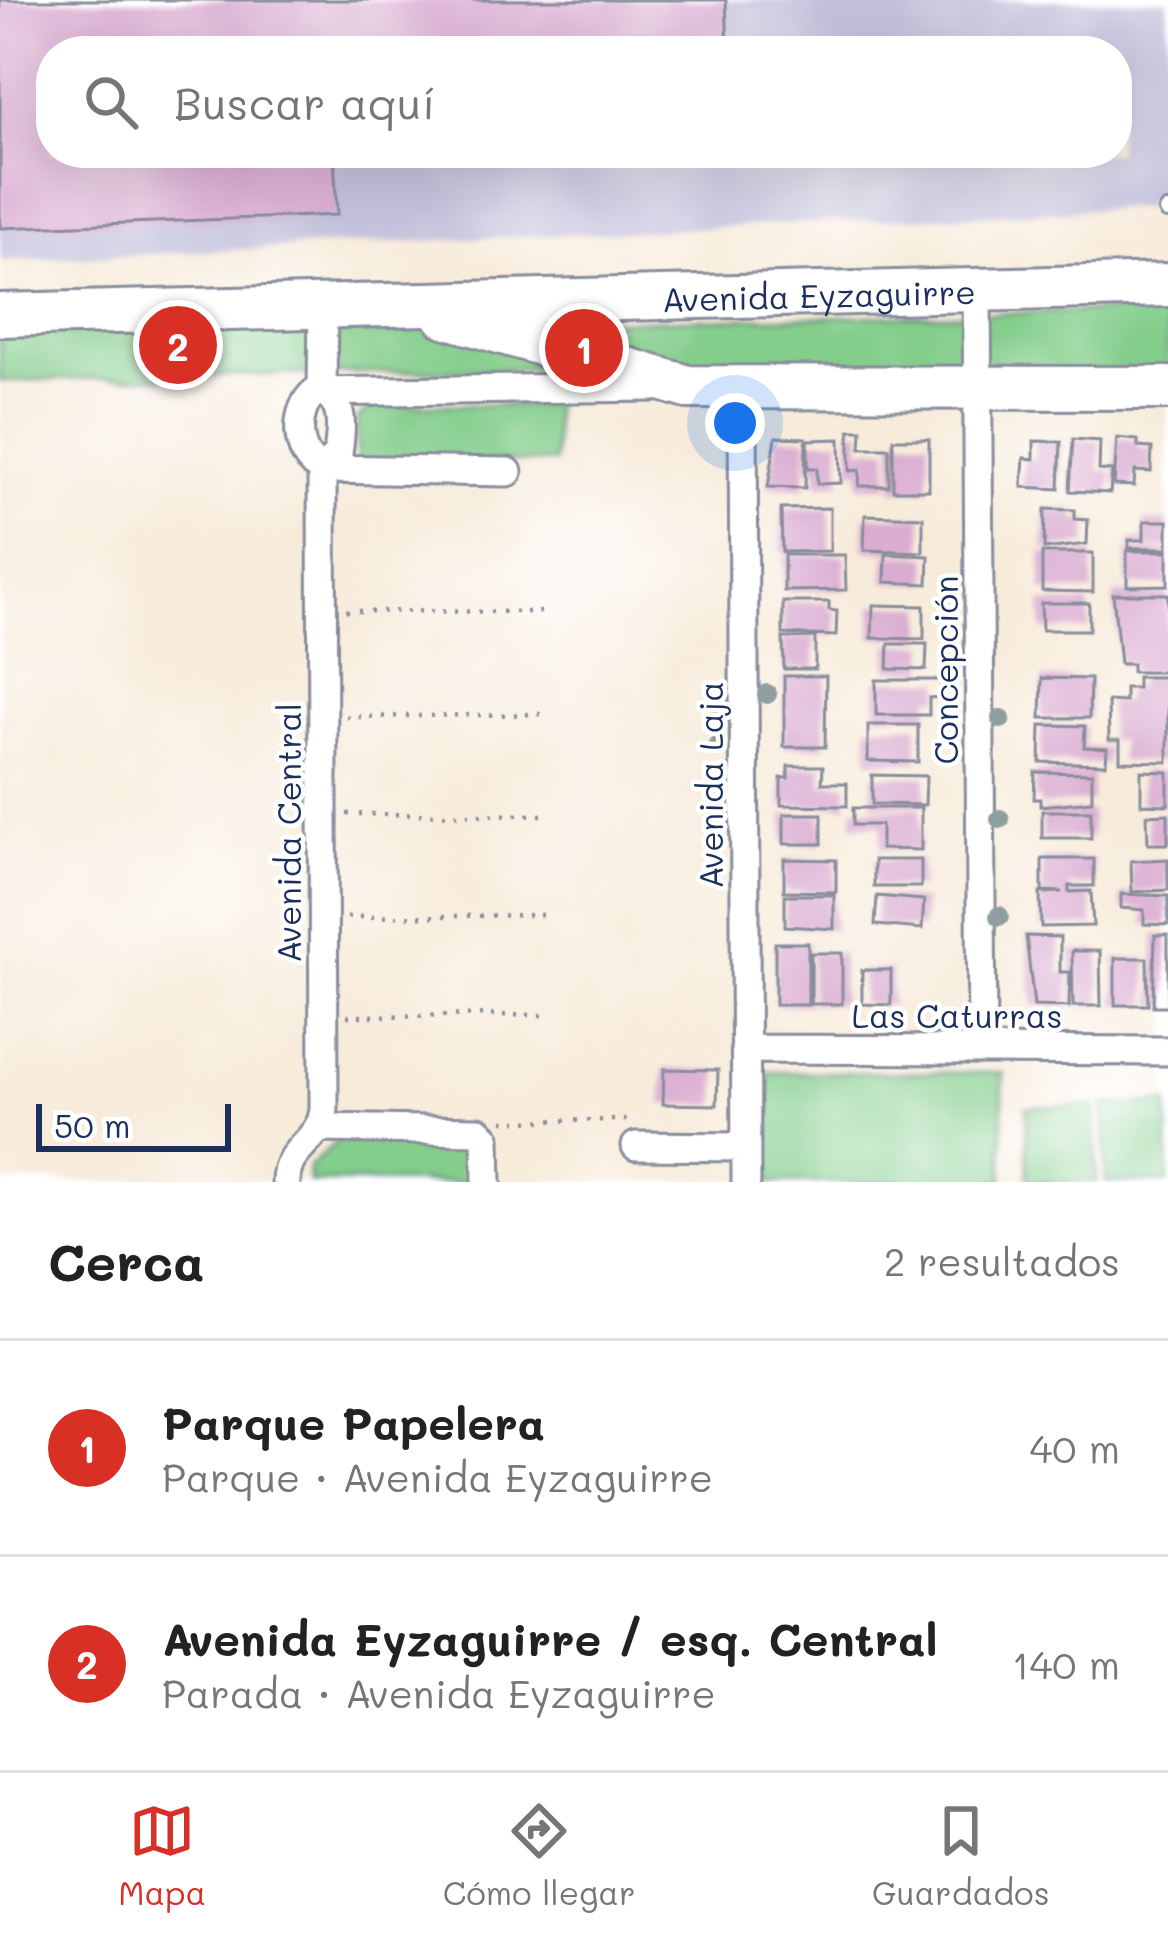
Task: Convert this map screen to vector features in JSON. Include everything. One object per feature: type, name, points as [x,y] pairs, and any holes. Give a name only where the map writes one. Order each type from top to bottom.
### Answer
[{"type":"main road","name":"Avenida Eyzaguirre","points":[[0,315],[1168,285]]},
{"type":"main road","name":"Avenida Eyzaguirre","points":[[398,303],[606,359],[688,387],[1168,388]]},
{"type":"street","name":"Concepción","points":[[977,290],[982,1050]]},
{"type":"street","name":"Avenida Central","points":[[320,1129],[322,469],[304,456],[302,415],[309,395],[322,391],[322,305]]},
{"type":"street","name":"Avenida Eyzaguirre","points":[[322,391],[688,387]]},
{"type":"street","name":"Avenida Laja","points":[[743,388],[746,1182]]},
{"type":"street","points":[[322,469],[508,472]]},
{"type":"street","name":"Las Caturras","points":[[746,1049],[1168,1051]]},
{"type":"street","points":[[286,1182],[289,1159],[320,1129],[495,1127],[487,1182]]},
{"type":"street","points":[[640,1133],[746,1147]]},
{"type":"path","points":[[343,611],[546,612]]},
{"type":"path","points":[[344,716],[546,715]]},
{"type":"path","points":[[342,814],[547,815]]},
{"type":"path","points":[[343,917],[548,915]]},
{"type":"path","points":[[343,1016],[549,1015]]},
{"type":"path","points":[[495,1127],[640,1133]]},
{"type":"shaded area","points":[[0,0],[1168,0],[1168,206],[0,261]]},
{"type":"green space","points":[[1168,310],[1168,370],[1023,377],[740,364],[0,381],[0,332]]},
{"type":"green space","points":[[374,405],[554,405],[554,462],[357,462],[357,419]]},
{"type":"green space","points":[[769,1072],[1003,1073],[1003,1182],[769,1182]]},
{"type":"green space","points":[[1168,1103],[1168,1182],[1106,1182],[1104,1105]]},
{"type":"green space","points":[[1095,1106],[1097,1182],[1028,1182],[1026,1107]]},
{"type":"green space","points":[[340,1138],[466,1141],[479,1157],[479,1182],[309,1182],[309,1167]]},
{"type":"building","points":[[0,0],[726,0],[727,36],[36,36],[36,168],[335,168],[337,215],[0,228]]},
{"type":"building","points":[[850,430],[862,430],[861,448],[889,448],[889,486],[859,486],[860,470],[850,471]]},
{"type":"building","points":[[776,437],[806,438],[805,488],[768,487]]},
{"type":"building","points":[[1117,438],[1138,440],[1138,447],[1152,448],[1151,472],[1135,471],[1134,486],[1114,485]]},
{"type":"building","points":[[840,439],[841,483],[817,484],[817,468],[808,468],[808,440]]},
{"type":"building","points":[[893,439],[929,439],[929,490],[893,490]]},
{"type":"building","points":[[1073,439],[1100,441],[1099,470],[1112,471],[1110,493],[1070,491]]},
{"type":"building","points":[[1034,441],[1061,442],[1059,489],[1022,487],[1024,458],[1034,459]]},
{"type":"building","points":[[830,508],[830,551],[782,552],[781,509]]},
{"type":"building","points":[[1045,509],[1075,510],[1075,519],[1088,520],[1087,544],[1044,549]]},
{"type":"building","points":[[865,515],[923,517],[923,552],[864,550]]},
{"type":"building","points":[[1144,521],[1168,521],[1168,548],[1129,548],[1129,540],[1144,540]]},
{"type":"building","points":[[1127,551],[1168,551],[1168,585],[1127,586]]},
{"type":"building","points":[[1042,553],[1093,553],[1093,592],[1042,591]]},
{"type":"building","points":[[886,554],[929,556],[928,584],[885,582]]},
{"type":"building","points":[[784,555],[845,555],[846,590],[784,591]]},
{"type":"building","points":[[1113,594],[1168,594],[1168,672],[1132,672],[1132,664],[1120,664]]},
{"type":"building","points":[[783,602],[829,602],[829,610],[837,611],[836,636],[783,634]]},
{"type":"building","points":[[1041,603],[1089,603],[1089,630],[1042,630]]},
{"type":"building","points":[[873,605],[924,606],[924,639],[872,638]]},
{"type":"building","points":[[815,637],[815,669],[784,669],[783,638]]},
{"type":"building","points":[[889,644],[927,644],[926,670],[888,669]]},
{"type":"building","points":[[784,676],[826,676],[825,747],[784,747]]},
{"type":"building","points":[[1137,677],[1168,677],[1168,762],[1120,761],[1120,740],[1109,740],[1108,701],[1125,702],[1125,688],[1137,688]]},
{"type":"building","points":[[1042,678],[1090,679],[1089,718],[1041,718]]},
{"type":"building","points":[[876,680],[941,680],[941,697],[929,698],[929,715],[876,715]]},
{"type":"building","points":[[868,725],[918,725],[918,762],[868,761]]},
{"type":"building","points":[[1041,725],[1085,726],[1084,747],[1107,748],[1106,764],[1040,762]]},
{"type":"building","points":[[788,766],[823,766],[822,783],[847,783],[847,806],[781,805],[781,778],[788,778]]},
{"type":"building","points":[[1141,771],[1168,772],[1168,805],[1141,804]]},
{"type":"building","points":[[1035,772],[1092,773],[1092,801],[1040,806],[1040,799],[1034,799]]},
{"type":"building","points":[[872,775],[926,776],[925,805],[872,804]]},
{"type":"building","points":[[853,808],[921,808],[921,850],[881,849],[881,825],[853,825]]},
{"type":"building","points":[[1042,811],[1091,811],[1091,838],[1042,838]]},
{"type":"building","points":[[784,814],[822,814],[822,844],[784,844]]},
{"type":"building","points":[[1168,814],[1168,844],[1148,844],[1147,815]]},
{"type":"building","points":[[784,859],[836,860],[836,892],[784,891]]},
{"type":"building","points":[[1042,859],[1094,859],[1094,886],[1069,886],[1069,892],[1091,891],[1093,926],[1041,927],[1040,893],[1062,892],[1042,891]]},
{"type":"building","points":[[1168,859],[1168,890],[1132,892],[1131,861]]},
{"type":"building","points":[[874,860],[921,860],[921,887],[874,887]]},
{"type":"building","points":[[1121,894],[1168,896],[1168,925],[1144,924],[1144,910],[1121,908]]},
{"type":"building","points":[[785,895],[834,895],[834,929],[785,926]]},
{"type":"building","points":[[877,896],[924,900],[922,929],[875,925]]},
{"type":"building","points":[[1155,935],[1168,935],[1168,1006],[1153,1006]]},
{"type":"building","points":[[1026,936],[1060,937],[1060,972],[1070,972],[1069,1007],[1034,1006]]},
{"type":"building","points":[[775,943],[808,943],[808,1005],[775,1005]]},
{"type":"building","points":[[1072,951],[1100,951],[1101,1006],[1073,1006]]},
{"type":"building","points":[[811,953],[842,953],[842,1004],[811,1004]]},
{"type":"building","points":[[1115,958],[1147,958],[1148,1005],[1115,1005]]},
{"type":"building","points":[[862,970],[891,970],[891,1005],[862,1004]]},
{"type":"building","points":[[664,1069],[718,1070],[717,1105],[663,1104]]},
{"type":"place","name":"Avenida Eyzaguirre / esq. Central","points":[[178,345]]},
{"type":"place","name":"Parque Papelera","points":[[584,348]]}]
